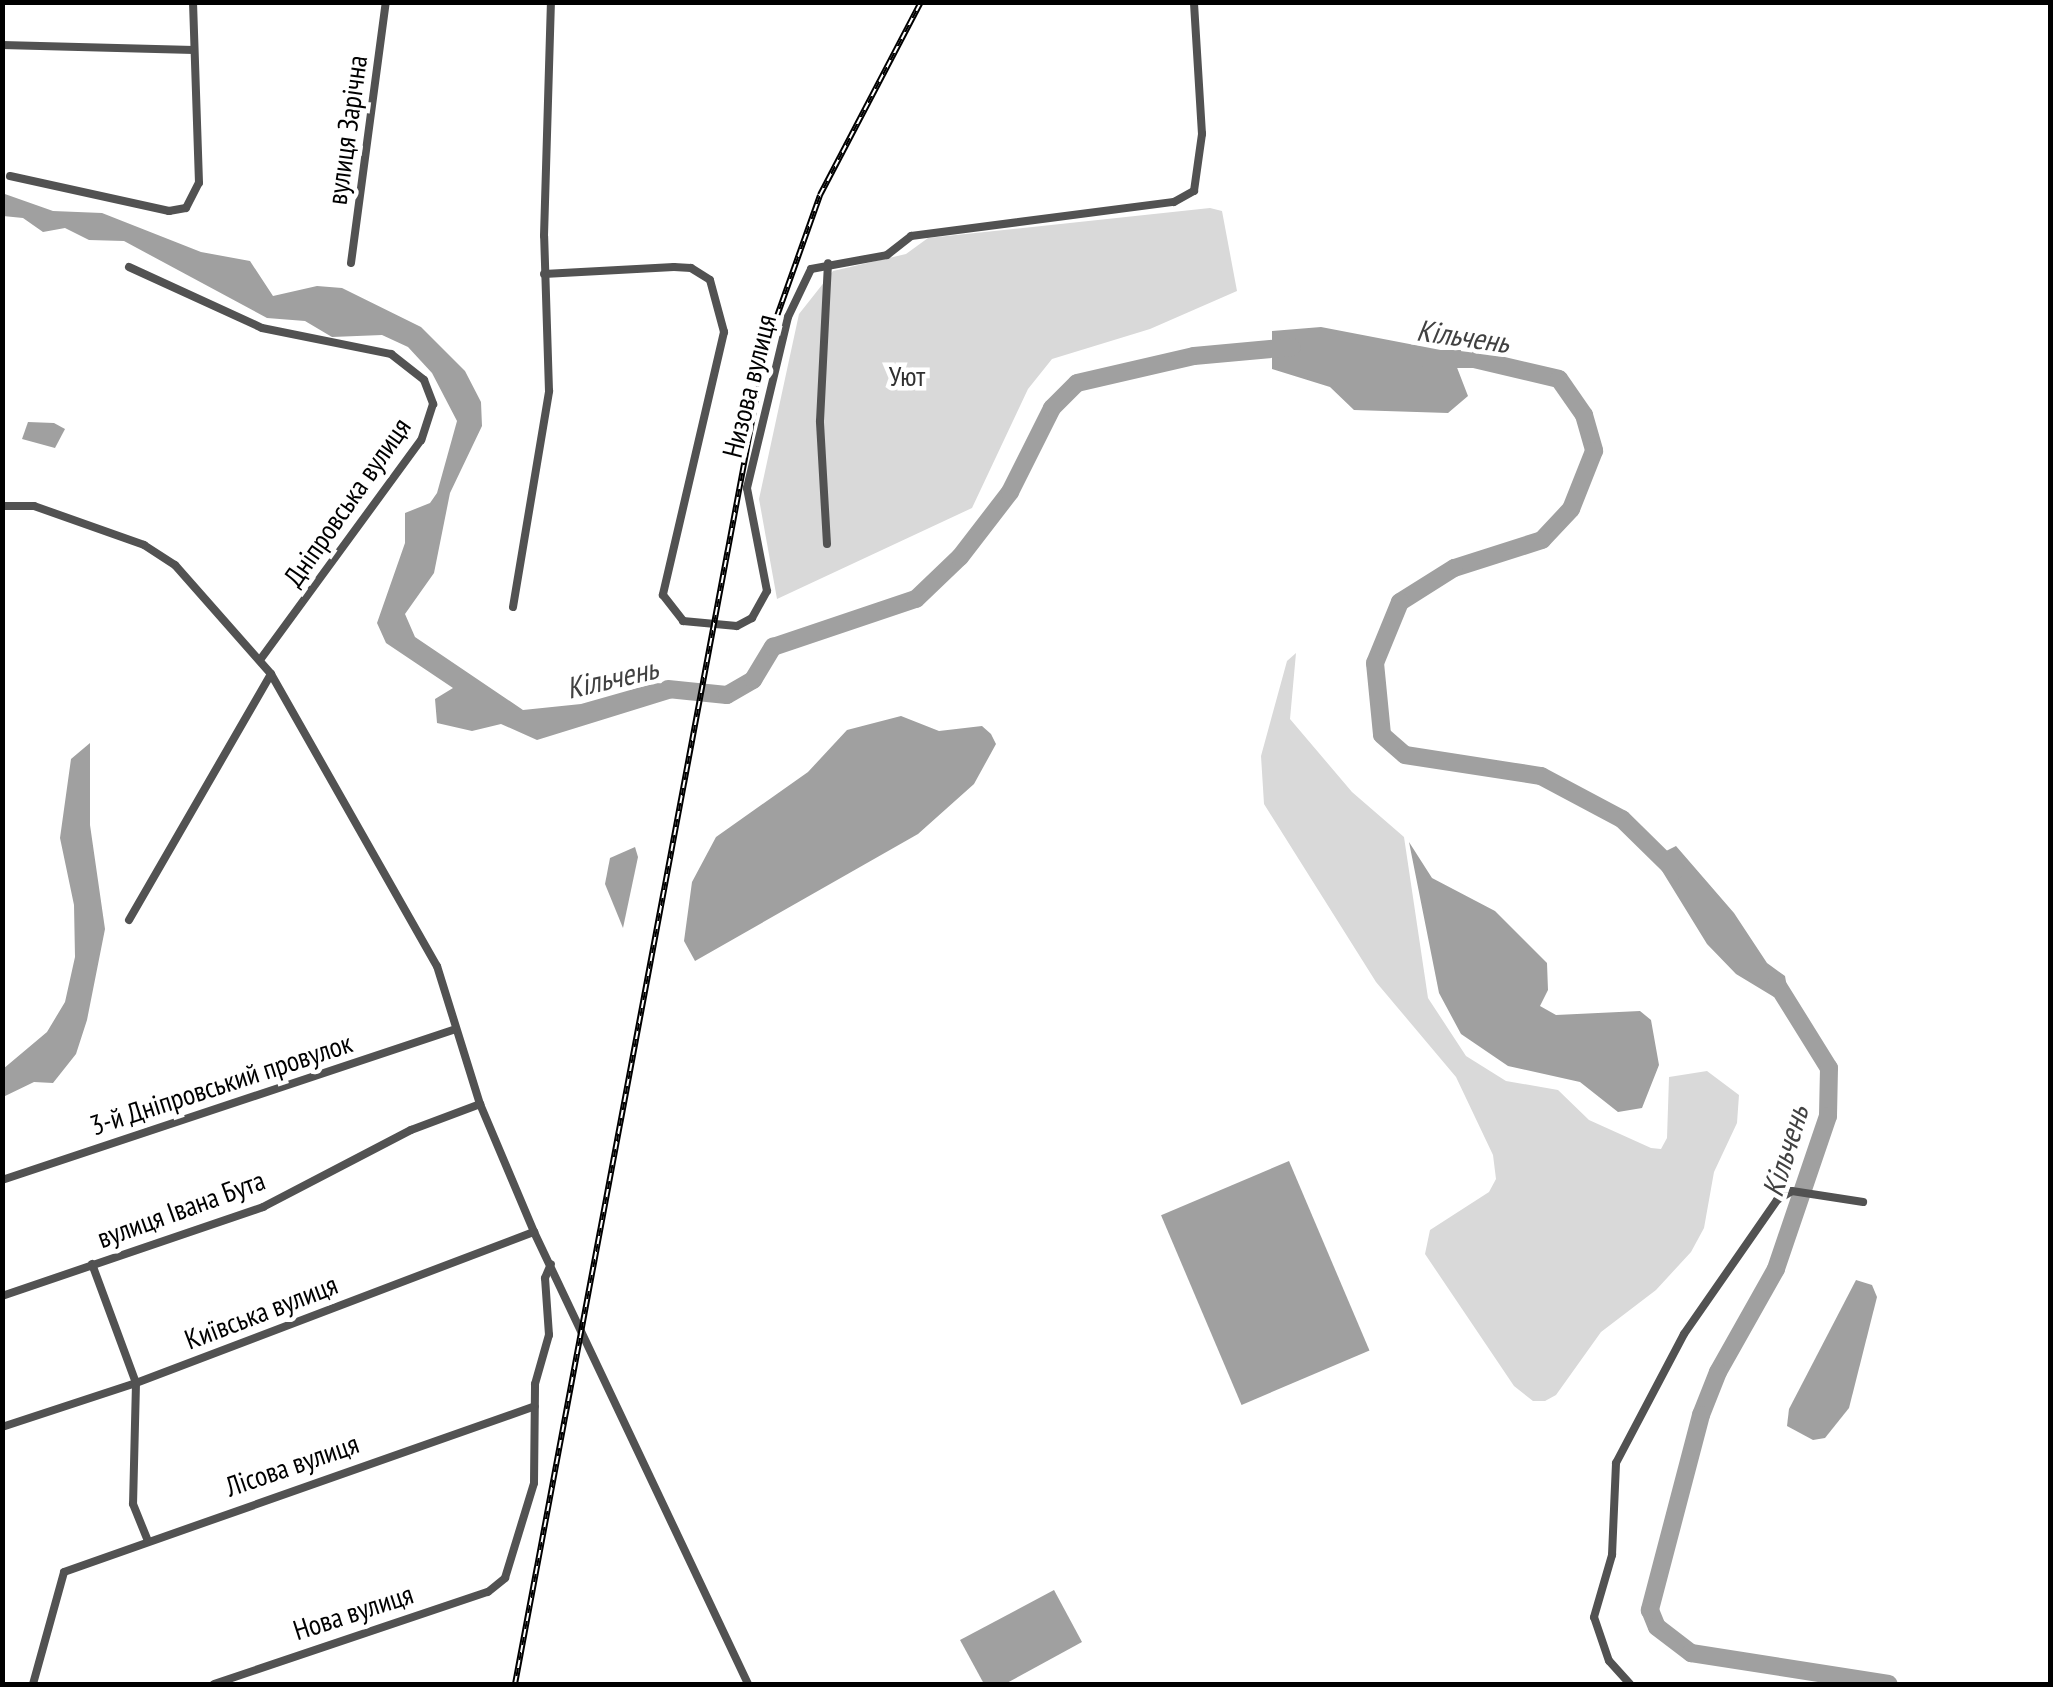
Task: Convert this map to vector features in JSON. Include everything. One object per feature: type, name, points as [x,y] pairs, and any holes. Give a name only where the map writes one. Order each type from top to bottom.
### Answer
[{"type":"street","points":[[10,176],[169,211],[186,208],[199,183],[193,2]]},
{"type":"street","name":"вулиця Зарічна","points":[[351,263],[386,2]]},
{"type":"street","points":[[513,607],[549,391],[544,274],[551,2]]},
{"type":"street","points":[[827,544],[820,421],[828,263],[887,255],[911,236],[1174,202],[1194,191],[1202,134],[1194,2]]},
{"type":"street","points":[[2,46],[194,50]]},
{"type":"street","name":"Низова вулиця","points":[[544,274],[674,267],[710,280],[724,332],[682,492],[663,595],[683,621],[720,628],[752,618],[767,591],[749,503],[751,470],[788,317],[811,269],[828,263]]},
{"type":"street","name":"Дніпровська вулиця","points":[[129,268],[262,328],[391,354],[424,380],[433,404],[421,440],[261,659]]},
{"type":"street","points":[[2,518],[4,506],[34,506],[144,545],[175,565],[271,674],[436,966],[480,1104],[534,1232],[748,1684]]},
{"type":"street","points":[[129,920],[271,674]]},
{"type":"street","name":"3-й Дніпровський провулок","points":[[2,1180],[454,1030]]},
{"type":"street","name":"вулиця Івана Бута","points":[[2,1296],[263,1207],[411,1130],[480,1104]]},
{"type":"street","points":[[1630,1684],[1609,1662],[1594,1616],[1612,1555],[1616,1462],[1684,1334],[1760,1220],[1792,1191],[1862,1202]]},
{"type":"street","name":"Київська вулиця","points":[[2,1427],[136,1383],[534,1232]]},
{"type":"street","points":[[92,1264],[136,1383],[133,1504],[148,1538]]},
{"type":"street","points":[[535,1406],[549,1336],[545,1278],[552,1264]]},
{"type":"street","name":"Лісова вулиця","points":[[33,1684],[64,1572],[148,1538],[535,1406]]},
{"type":"street","name":"Нова вулиця","points":[[214,1684],[488,1592],[505,1578],[534,1483],[535,1406]]},
{"type":"green space","name":"Уют","points":[[1210,208],[1222,211],[1237,291],[1150,329],[1052,359],[1028,389],[972,508],[777,599],[759,499],[799,314],[833,271],[906,254],[928,238]]},
{"type":"green space","points":[[1296,653],[1290,719],[1352,792],[1404,837],[1428,998],[1466,1056],[1506,1081],[1558,1090],[1589,1120],[1651,1148],[1661,1149],[1667,1138],[1669,1077],[1707,1071],[1739,1095],[1737,1123],[1714,1172],[1704,1228],[1691,1252],[1656,1290],[1601,1332],[1556,1395],[1545,1401],[1533,1401],[1514,1386],[1425,1254],[1430,1230],[1489,1192],[1496,1179],[1493,1155],[1456,1077],[1376,982],[1264,804],[1261,756],[1287,661]]},
{"type":"shaded area","points":[[2,193],[53,211],[102,213],[201,252],[250,261],[273,296],[317,286],[342,288],[421,327],[465,371],[481,402],[482,426],[450,493],[434,573],[405,614],[415,637],[523,710],[581,704],[655,683],[693,685],[692,692],[537,740],[501,724],[472,731],[437,723],[435,699],[453,688],[386,643],[377,623],[405,543],[405,513],[430,503],[437,493],[457,421],[432,373],[408,347],[382,335],[332,337],[305,321],[267,318],[124,241],[89,240],[65,228],[43,232],[23,218],[3,216]]},
{"type":"shaded area","points":[[1321,327],[1451,352],[1468,396],[1448,413],[1354,410],[1330,387],[1272,369],[1272,331]]},
{"type":"shaded area","points":[[28,422],[54,423],[65,429],[55,448],[22,439]]},
{"type":"shaded area","points":[[901,716],[939,731],[982,726],[991,734],[996,744],[974,784],[918,834],[695,961],[684,941],[692,882],[716,837],[808,772],[847,730]]},
{"type":"shaded area","points":[[90,743],[90,825],[105,929],[87,1020],[76,1054],[53,1083],[34,1082],[3,1097],[3,1069],[47,1032],[65,1002],[75,957],[74,905],[60,838],[71,759]]},
{"type":"shaded area","points":[[1409,842],[1432,878],[1495,911],[1547,963],[1548,990],[1540,1006],[1556,1015],[1640,1011],[1651,1020],[1659,1065],[1642,1108],[1618,1112],[1580,1082],[1508,1066],[1461,1034],[1439,993]]},
{"type":"shaded area","points":[[1676,846],[1734,913],[1767,963],[1785,976],[1789,999],[1774,997],[1736,974],[1707,944],[1659,866],[1662,853]]},
{"type":"shaded area","points":[[635,847],[638,857],[623,928],[605,884],[610,858]]},
{"type":"shaded area","points":[[1289,1161],[1369,1351],[1242,1405],[1161,1215]]},
{"type":"shaded area","points":[[1856,1280],[1872,1285],[1877,1297],[1849,1408],[1825,1438],[1813,1440],[1787,1426],[1789,1409]]},
{"type":"shaded area","points":[[1054,1590],[1082,1642],[1005,1684],[984,1684],[960,1640]]},
{"type":"waterway","name":"Кільчень","points":[[668,689],[727,695],[753,680],[773,647],[916,599],[960,557],[1010,492],[1052,408],[1077,383],[1194,356],[1292,347]]},
{"type":"waterway","name":"Кільчень","points":[[1428,359],[1474,359],[1559,379],[1584,415],[1594,451],[1571,509],[1542,540],[1454,568],[1400,602],[1375,663],[1382,735],[1405,755],[1541,776],[1622,819],[1675,871]]},
{"type":"waterway","name":"Кільчень","points":[[1776,983],[1829,1068],[1828,1116],[1776,1269],[1718,1372],[1701,1415],[1650,1610],[1657,1627],[1691,1653],[1889,1684]]},
{"type":"railway","points":[[515,1684],[766,347],[820,195],[921,2]]}]
